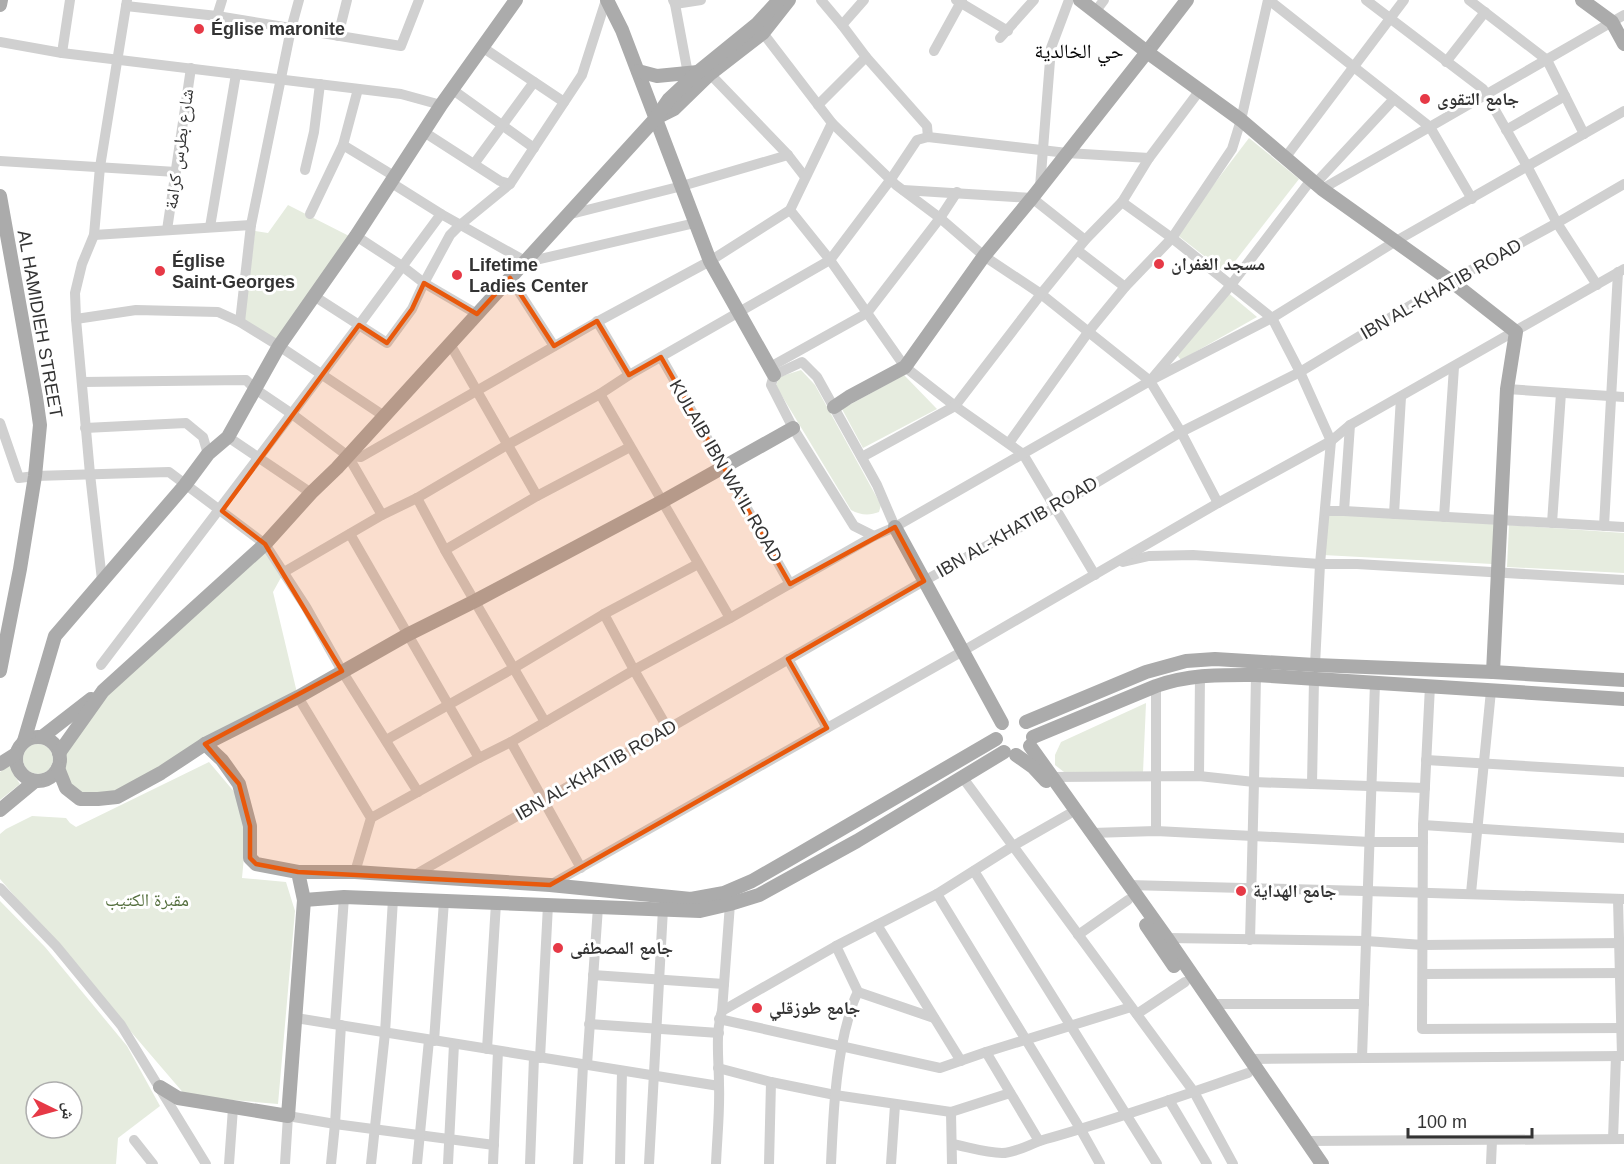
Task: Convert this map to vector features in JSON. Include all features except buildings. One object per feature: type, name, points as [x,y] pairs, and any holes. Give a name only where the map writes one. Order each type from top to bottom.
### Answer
[{"type":"main road","points":[[0,5],[1,0]]},
{"type":"main road","points":[[24,741],[55,636],[208,454],[228,437],[279,346],[356,236],[441,105],[516,0]]},
{"type":"main road","points":[[607,0],[622,30],[710,261],[772,371]]},
{"type":"main road","points":[[638,71],[657,76],[698,73],[763,33],[789,0]]},
{"type":"main road","points":[[1080,0],[1241,120],[1316,184],[1451,281],[1516,332],[1507,389],[1493,672]]},
{"type":"main road","points":[[834,407],[905,367],[984,256],[1187,0]]},
{"type":"main road","points":[[1582,0],[1618,19],[1624,44]]},
{"type":"main road","points":[[42,737],[103,691],[265,544],[656,118],[669,99],[757,24],[773,2]]},
{"type":"main road","name":"AL HAMIDIEH STREET","points":[[0,196],[40,425],[35,476],[20,569],[0,671]]},
{"type":"main road","points":[[58,768],[66,788],[80,799],[98,800],[117,797],[161,773],[206,744],[298,697],[407,635],[475,602],[663,501],[793,428]]},
{"type":"main road","points":[[895,527],[1002,723]]},
{"type":"main road","points":[[1026,722],[1146,672],[1186,661],[1215,659],[1376,683],[1624,699]]},
{"type":"main road","points":[[304,900],[344,897],[700,911],[759,895],[857,841],[963,778],[1010,753],[1022,753],[1031,742],[1174,680],[1200,675],[1314,672],[1493,672],[1624,680]]},
{"type":"main road","points":[[59,753],[103,691]]},
{"type":"main road","points":[[1311,1164],[1248,1066],[1211,1004],[1167,938],[1052,777],[1031,742],[1032,731],[1026,722],[1011,718],[1002,723],[996,733],[1000,748],[1033,767],[1044,779],[1185,982],[1248,1066],[1306,1141],[1322,1164]]},
{"type":"main road","points":[[42,737],[53,742],[60,760],[58,768],[49,778],[35,781],[22,775],[17,768],[16,753],[24,741],[42,737]]},
{"type":"main road","points":[[206,744],[222,760],[239,784],[250,826],[250,858],[256,864],[298,872],[355,872],[550,885],[691,899],[724,893],[752,881],[996,739]]},
{"type":"main road","points":[[0,764],[16,753]]},
{"type":"main road","points":[[0,810],[35,781]]},
{"type":"main road","points":[[160,1087],[178,1098],[288,1116],[304,900],[298,872]]},
{"type":"street","points":[[62,53],[70,0]]},
{"type":"street","points":[[217,16],[222,0]]},
{"type":"street","points":[[240,322],[251,225],[299,0]]},
{"type":"street","points":[[338,36],[347,0]]},
{"type":"street","points":[[102,580],[90,474],[75,293],[82,264],[94,235],[100,167],[126,3],[401,46],[419,0]]},
{"type":"street","points":[[314,296],[387,342],[412,309],[450,235],[510,184],[582,75],[607,0]]},
{"type":"street","points":[[701,0],[674,2],[698,73],[788,155],[805,177]]},
{"type":"street","points":[[821,0],[866,57],[927,126],[928,137]]},
{"type":"street","points":[[842,24],[864,0]]},
{"type":"street","points":[[934,51],[959,1],[1004,34],[1034,0]]},
{"type":"street","points":[[1036,192],[1043,151],[1051,48],[1069,0]]},
{"type":"street","points":[[1095,12],[1104,0]]},
{"type":"street","points":[[1009,443],[1089,331],[1125,287],[1172,238],[1232,149],[1241,120],[1268,0],[1430,127],[1472,199]]},
{"type":"street","points":[[1366,0],[1483,89],[1557,223],[1596,285]]},
{"type":"street","points":[[1285,158],[1404,0]]},
{"type":"street","points":[[1469,0],[1547,60],[1584,134]]},
{"type":"street","points":[[1446,62],[1485,12]]},
{"type":"street","points":[[1316,184],[1430,127],[1618,19]]},
{"type":"street","points":[[763,33],[832,123],[891,180],[984,256],[1041,294],[1150,381],[1181,432],[1218,503]]},
{"type":"street","points":[[0,42],[62,53],[401,94],[441,105]]},
{"type":"street","points":[[482,47],[564,102]]},
{"type":"street","points":[[818,105],[866,57]]},
{"type":"street","name":"شارع بطرس كرامة","points":[[167,230],[191,68]]},
{"type":"street","points":[[210,227],[236,74]]},
{"type":"street","points":[[474,164],[534,82]]},
{"type":"street","points":[[305,170],[314,132],[320,84]]},
{"type":"street","points":[[310,214],[343,145],[358,89]]},
{"type":"street","points":[[453,90],[534,148]]},
{"type":"street","points":[[862,458],[955,406],[1085,240],[1122,202],[1149,158],[1200,90]]},
{"type":"street","points":[[1506,130],[1565,96]]},
{"type":"street","points":[[1150,381],[1316,184],[1394,99]]},
{"type":"street","points":[[355,872],[371,818],[511,742],[634,670],[874,536],[895,527],[1150,381],[1272,318],[1396,241],[1624,111]]},
{"type":"street","points":[[348,456],[361,457],[597,321],[710,261],[790,210],[832,123]]},
{"type":"street","points":[[424,132],[500,181],[510,184]]},
{"type":"street","points":[[284,572],[600,394],[629,375],[830,260],[891,180],[917,140],[928,137],[1043,151],[1149,158]]},
{"type":"street","points":[[343,145],[441,214],[524,262],[695,223]]},
{"type":"street","points":[[567,215],[682,186],[788,155]]},
{"type":"street","points":[[0,160],[176,172]]},
{"type":"street","name":"IBN AL-KHATIB ROAD","points":[[413,876],[924,580],[1056,507],[1181,432],[1300,372],[1451,281],[1624,184]]},
{"type":"street","points":[[903,189],[1036,192],[1085,240]]},
{"type":"street","points":[[772,371],[867,313],[940,218],[957,192]]},
{"type":"street","points":[[1122,202],[1172,238],[1272,318],[1300,372],[1331,441],[1320,564],[1314,672],[1312,784]]},
{"type":"street","points":[[790,210],[830,260],[905,367],[1023,454],[1095,574]]},
{"type":"street","points":[[101,665],[322,375],[441,214]]},
{"type":"street","points":[[94,235],[251,225]]},
{"type":"street","points":[[356,236],[424,283],[477,314]]},
{"type":"street","points":[[1077,250],[1125,287]]},
{"type":"street","points":[[550,885],[963,651],[1218,503],[1331,441],[1350,425],[1621,271]]},
{"type":"street","points":[[1604,526],[1621,271]]},
{"type":"street","points":[[510,278],[554,346]]},
{"type":"street","points":[[76,319],[136,310],[218,312],[240,322],[279,346],[384,416]]},
{"type":"street","points":[[597,321],[629,375]]},
{"type":"street","points":[[450,344],[537,496]]},
{"type":"street","name":"KULAIB IBN WA'IL ROAD","points":[[661,357],[790,584]]},
{"type":"street","points":[[772,371],[802,362],[817,377],[877,485],[895,527]]},
{"type":"street","points":[[1444,517],[1454,367]]},
{"type":"street","points":[[772,371],[771,385],[793,428],[854,526],[874,536]]},
{"type":"street","points":[[82,382],[246,380],[255,389],[348,456],[382,515]]},
{"type":"street","points":[[1507,389],[1624,397]]},
{"type":"street","points":[[1552,523],[1561,393]]},
{"type":"street","points":[[600,394],[730,618]]},
{"type":"street","points":[[1394,514],[1401,397]]},
{"type":"street","points":[[0,423],[19,478],[169,472],[265,544],[306,606],[342,671],[418,792]]},
{"type":"street","points":[[86,428],[186,423],[202,437],[208,454]]},
{"type":"street","points":[[1344,511],[1350,425]]},
{"type":"street","points":[[228,437],[311,493]]},
{"type":"street","points":[[445,550],[537,496],[630,447]]},
{"type":"street","points":[[417,498],[545,722]]},
{"type":"street","points":[[1325,511],[1624,527]]},
{"type":"street","points":[[350,534],[478,758]]},
{"type":"street","points":[[1112,565],[1149,556],[1193,555],[1624,580]]},
{"type":"street","points":[[386,740],[604,614],[698,564]]},
{"type":"street","points":[[604,614],[668,729]]},
{"type":"street","points":[[788,659],[827,728]]},
{"type":"street","points":[[1199,776],[1200,675]]},
{"type":"street","points":[[1250,940],[1256,675]]},
{"type":"street","points":[[1362,1058],[1376,683]]},
{"type":"street","points":[[1156,686],[1156,831]]},
{"type":"street","points":[[1430,686],[1423,842],[1422,1029],[1622,1028]]},
{"type":"street","points":[[1471,893],[1491,691]]},
{"type":"street","points":[[298,697],[371,818]]},
{"type":"street","points":[[511,742],[581,868]]},
{"type":"street","points":[[1426,760],[1624,772]]},
{"type":"street","points":[[1052,777],[1199,776],[1254,782],[1425,788]]},
{"type":"street","points":[[963,778],[1194,1092],[1233,1164]]},
{"type":"street","points":[[721,1015],[836,946],[937,894],[1069,814]]},
{"type":"street","points":[[1424,825],[1624,838]]},
{"type":"street","points":[[1092,833],[1156,831],[1370,842],[1423,842]]},
{"type":"street","points":[[974,871],[1157,1164]]},
{"type":"street","points":[[1128,885],[1621,899],[1622,1028],[1618,1139],[1306,1141]]},
{"type":"street","points":[[0,888],[56,946],[121,1025],[206,1164]]},
{"type":"street","points":[[937,894],[1100,1164]]},
{"type":"street","points":[[331,1164],[335,1124],[344,897]]},
{"type":"street","points":[[371,1164],[385,1033],[393,899]]},
{"type":"street","points":[[1078,935],[1128,900]]},
{"type":"street","points":[[417,1164],[432,1040],[444,901]]},
{"type":"street","points":[[493,1164],[492,1050],[496,903]]},
{"type":"street","points":[[716,1164],[719,1033],[730,904]]},
{"type":"street","points":[[530,1164],[548,905]]},
{"type":"street","points":[[578,1164],[598,907]]},
{"type":"street","points":[[649,1164],[663,909]]},
{"type":"street","points":[[877,925],[961,1061]]},
{"type":"street","points":[[1167,938],[1366,941],[1423,945],[1622,943]]},
{"type":"street","points":[[836,946],[858,992],[934,1018]]},
{"type":"street","points":[[1422,974],[1622,973]]},
{"type":"street","points":[[593,975],[724,984]]},
{"type":"street","points":[[721,1015],[940,1068],[1071,1026],[1134,1011],[1185,982]]},
{"type":"street","points":[[831,1164],[835,1095],[842,1046],[852,1002],[858,992]]},
{"type":"street","points":[[1211,1004],[1364,1004]]},
{"type":"street","points":[[296,1018],[719,1086]]},
{"type":"street","points":[[589,1024],[719,1033]]},
{"type":"street","points":[[448,1164],[454,1044]]},
{"type":"street","points":[[986,1052],[1039,1141]]},
{"type":"street","points":[[952,1144],[1003,1153],[1010,1152],[1194,1092],[1248,1066],[1362,1058],[1621,1056]]},
{"type":"street","points":[[718,1068],[835,1095],[951,1112],[1010,1093]]},
{"type":"street","points":[[620,1164],[622,1071]]},
{"type":"street","points":[[769,1164],[771,1082]]},
{"type":"street","points":[[1169,1100],[1207,1164]]},
{"type":"street","points":[[891,1164],[895,1105]]},
{"type":"street","points":[[229,1164],[233,1108]]},
{"type":"street","points":[[951,1112],[952,1164]]},
{"type":"street","points":[[285,1164],[288,1116],[494,1145]]},
{"type":"street","points":[[134,1140],[153,1164]]},
{"type":"street","points":[[1491,1164],[1492,1140]]},
{"type":"highlighted area","points":[[510,278],[554,346],[597,321],[629,375],[661,357],[790,584],[895,527],[924,581],[788,659],[827,728],[550,885],[298,872],[256,864],[250,858],[250,826],[239,784],[205,744],[342,671],[265,544],[222,511],[359,325],[387,343],[412,309],[424,283],[477,314]]},
{"type":"green space","points":[[1249,138],[1299,179],[1226,273],[1176,234]]},
{"type":"green space","points":[[288,205],[353,238],[276,339],[244,321],[255,231],[268,233]]},
{"type":"green space","points":[[1226,291],[1257,317],[1181,360],[1177,355]]},
{"type":"green space","points":[[801,370],[815,385],[881,505],[879,512],[865,514],[851,510],[776,386],[779,377]]},
{"type":"green space","points":[[904,375],[937,409],[863,448],[842,409]]},
{"type":"green space","points":[[1326,513],[1496,523],[1492,564],[1323,555]]},
{"type":"green space","points":[[1509,525],[1624,533],[1624,573],[1507,567]]},
{"type":"green space","points":[[265,544],[284,572],[273,592],[298,697],[117,797],[80,799],[58,768],[60,756],[103,691]]},
{"type":"green space","points":[[1146,703],[1143,773],[1064,772],[1055,765],[1055,755],[1061,742]]},
{"type":"green space","points":[[38,744],[49,748],[53,759],[49,770],[38,774],[27,770],[23,759],[27,748]]},
{"type":"green space","name":"مقبرة الكتيب","points":[[209,762],[236,794],[246,835],[242,878],[286,882],[295,911],[278,1104],[186,1096],[0,879],[0,834],[6,829],[32,816],[66,818],[76,827]]},
{"type":"green space","points":[[10,765],[20,784],[0,800],[0,772]]},
{"type":"green space","points":[[0,901],[45,947],[127,1046],[160,1106],[118,1138],[116,1164],[0,1164]]},
{"type":"place","name":"Église maronite","points":[[199,29]]},
{"type":"place","name":"جامع التقوى","points":[[1425,99]]},
{"type":"place","name":"مسجد الغفران","points":[[1159,264]]},
{"type":"place","name":"Église Saint-Georges","points":[[160,271]]},
{"type":"place","name":"Lifetime Ladies Center","points":[[457,275]]},
{"type":"place","name":"جامع الهداية","points":[[1241,891]]},
{"type":"place","name":"جامع المصطفى","points":[[558,948]]},
{"type":"place","name":"جامع طوزقلي","points":[[757,1008]]},
{"type":"district","name":"حي الخالدية","points":[[1079,51]]}]
